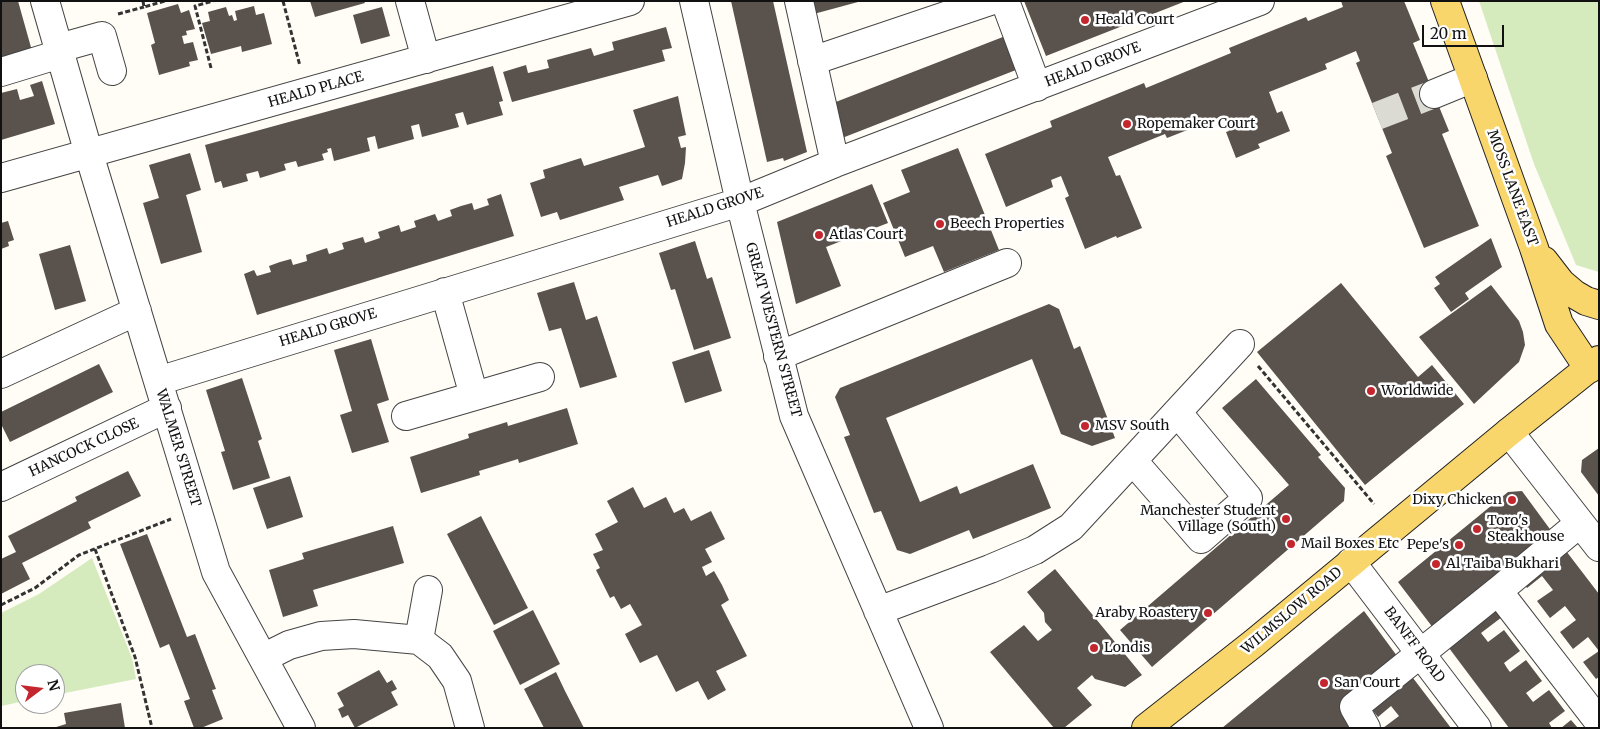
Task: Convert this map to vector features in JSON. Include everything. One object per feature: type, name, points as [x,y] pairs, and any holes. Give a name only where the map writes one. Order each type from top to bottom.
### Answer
[{"type":"main road","name":"MOSS LANE EAST","points":[[1445,1],[1534,248],[1559,324],[1594,365]]},
{"type":"main road","points":[[1534,248],[1561,283],[1574,294],[1599,306]]},
{"type":"main road","name":"WILMSLOW ROAD","points":[[1146,728],[1254,643],[1509,432],[1594,365]]},
{"type":"street","name":"WALMER STREET","points":[[45,1],[89,154],[216,572],[263,658],[294,725]]},
{"type":"street","points":[[410,1],[426,59]]},
{"type":"street","name":"HEALD PLACE","points":[[1,178],[630,1]]},
{"type":"street","name":"GREAT WESTERN STREET","points":[[694,1],[740,202],[794,416],[878,611],[901,682],[929,728]]},
{"type":"street","points":[[799,1],[835,164]]},
{"type":"street","points":[[812,61],[990,1]]},
{"type":"street","points":[[1005,1],[1037,86]]},
{"type":"street","name":"HEALD GROVE","points":[[158,381],[740,202],[1260,1]]},
{"type":"street","points":[[1,72],[102,36],[112,71]]},
{"type":"street","points":[[1434,94],[1473,78]]},
{"type":"street","points":[[778,356],[1008,262]]},
{"type":"street","points":[[445,292],[474,396]]},
{"type":"street","points":[[1,374],[137,311]]},
{"type":"street","points":[[878,611],[990,570],[1035,550],[1071,527],[1240,344]]},
{"type":"street","points":[[406,416],[540,377]]},
{"type":"street","name":"HANCOCK CLOSE","points":[[1,487],[167,408]]},
{"type":"street","points":[[1133,461],[1201,539],[1248,498],[1177,412]]},
{"type":"street","points":[[1509,432],[1599,547]]},
{"type":"street","points":[[1366,728],[1354,707],[1580,523]]},
{"type":"street","name":"BANFF ROAD","points":[[1351,562],[1477,728]]},
{"type":"street","points":[[419,640],[428,590]]},
{"type":"street","points":[[1498,591],[1599,722]]},
{"type":"street","points":[[263,658],[289,645],[320,636],[354,634],[419,640],[440,656],[456,681],[470,728]]},
{"type":"path","points":[[143,1],[144,7],[165,1]]},
{"type":"path","points":[[193,1],[211,68]]},
{"type":"path","points":[[195,6],[214,1]]},
{"type":"path","points":[[283,1],[300,67]]},
{"type":"path","points":[[1240,344],[1374,504]]},
{"type":"path","points":[[1,605],[35,588],[79,556],[197,509]]},
{"type":"path","points":[[95,549],[136,657],[152,728]]},
{"type":"green space","points":[[1479,1],[1599,1],[1599,272],[1576,265],[1534,164]]},
{"type":"green space","points":[[92,558],[132,658],[136,679],[65,693],[65,664],[15,664],[15,703],[1,706],[1,613],[39,594]]},
{"type":"building","points":[[1,1],[18,1],[34,58],[1,58]]},
{"type":"building","points":[[310,1],[364,1],[365,3],[315,17]]},
{"type":"building","points":[[731,1],[773,1],[807,152],[784,161],[783,158],[767,162]]},
{"type":"building","points":[[806,1],[858,1],[858,2],[810,15]]},
{"type":"building","name":"Heald Court","points":[[1024,1],[1186,1],[1046,56]]},
{"type":"building","name":"Ropemaker Court","points":[[1341,1],[1404,1],[1420,40],[1413,43],[1449,131],[1442,134],[1479,226],[1424,248],[1386,156],[1392,153],[1356,63],[1360,61],[1356,51],[1325,64],[1327,69],[1269,92],[1277,113],[1282,111],[1290,131],[1258,144],[1260,148],[1236,158],[1226,132],[1229,131],[1223,116],[1167,138],[1165,134],[1108,157],[1116,176],[1120,175],[1142,228],[1085,249],[1065,198],[1069,196],[1061,176],[1051,180],[1053,187],[1006,207],[985,154],[1052,127],[1050,121],[1144,83],[1146,88],[1231,53],[1229,48],[1306,17],[1308,21],[1343,7]]},
{"type":"building","points":[[178,4],[181,13],[189,10],[195,29],[186,31],[187,35],[182,36],[184,44],[193,42],[198,60],[189,62],[190,66],[159,75],[151,45],[155,43],[147,13]]},
{"type":"building","points":[[254,6],[256,15],[264,13],[272,44],[242,52],[241,46],[211,54],[202,23],[210,21],[208,12],[226,7],[229,16],[232,15],[234,21],[237,20],[235,11]]},
{"type":"building","points":[[382,7],[390,36],[361,44],[353,15]]},
{"type":"building","points":[[666,27],[672,48],[662,50],[665,61],[512,102],[503,72],[526,65],[528,73],[549,68],[547,60],[591,48],[594,56],[614,50],[612,42]]},
{"type":"building","points":[[1008,35],[1021,68],[837,140],[828,105]]},
{"type":"building","points":[[493,66],[503,101],[499,102],[503,115],[467,125],[463,112],[455,114],[459,127],[422,137],[419,124],[411,126],[414,139],[378,149],[375,136],[367,138],[370,151],[334,161],[331,148],[327,149],[328,152],[322,154],[324,160],[298,167],[296,161],[284,164],[286,170],[260,178],[258,171],[246,174],[248,181],[223,188],[221,181],[215,183],[205,145]]},
{"type":"building","points":[[42,81],[55,124],[1,140],[1,93],[17,89],[20,100],[34,96],[30,85]]},
{"type":"building","points":[[678,96],[686,135],[678,137],[681,148],[686,147],[682,179],[662,186],[658,175],[619,187],[624,200],[560,220],[557,212],[541,217],[530,183],[545,178],[543,170],[581,158],[584,166],[645,147],[633,110]]},
{"type":"building","name":"Beech Properties","points":[[958,148],[999,250],[944,272],[933,246],[905,257],[883,203],[910,192],[901,170]]},
{"type":"building","points":[[190,153],[201,190],[186,195],[202,252],[161,264],[143,203],[159,198],[149,165]]},
{"type":"building","name":"Atlas Court","points":[[872,184],[888,223],[826,247],[841,286],[796,304],[777,222]]},
{"type":"building","points":[[501,194],[514,236],[257,315],[244,274],[254,270],[257,276],[271,272],[269,266],[291,259],[293,265],[307,261],[306,255],[327,248],[329,254],[344,249],[342,243],[363,237],[365,243],[380,238],[378,232],[399,225],[401,232],[416,227],[414,221],[435,214],[438,221],[452,216],[450,210],[461,206],[472,203],[474,210],[489,205],[487,199]]},
{"type":"building","points":[[8,221],[14,240],[8,242],[9,246],[1,249],[1,223]]},
{"type":"building","points":[[1491,238],[1502,267],[1465,293],[1469,299],[1451,312],[1434,288],[1440,284],[1435,277]]},
{"type":"building","points":[[695,241],[707,279],[712,277],[731,338],[694,350],[675,289],[671,290],[659,253]]},
{"type":"building","points":[[70,245],[86,301],[55,310],[39,254]]},
{"type":"building","points":[[574,282],[586,320],[597,316],[617,377],[580,388],[561,328],[549,331],[537,293]]},
{"type":"building","name":"Worldwide","points":[[1341,283],[1418,377],[1432,365],[1464,404],[1365,485],[1257,352]]},
{"type":"building","points":[[1491,285],[1519,321],[1525,345],[1519,362],[1474,404],[1419,337]]},
{"type":"building","name":"MSV South","points":[[1049,304],[1059,309],[1074,349],[1080,346],[1115,438],[1092,446],[1061,434],[1032,359],[886,418],[920,502],[957,486],[960,494],[1033,464],[1051,508],[973,539],[969,530],[910,554],[897,550],[881,511],[874,513],[844,437],[850,435],[835,397],[840,388]]},
{"type":"building","points":[[371,339],[389,400],[377,404],[389,442],[352,453],[340,415],[352,411],[334,350]]},
{"type":"building","points":[[709,350],[722,391],[685,403],[672,362]]},
{"type":"building","points":[[99,364],[113,392],[10,442],[1,424],[1,412]]},
{"type":"building","points":[[242,378],[262,439],[258,441],[270,478],[233,490],[221,452],[225,451],[206,390]]},
{"type":"building","name":"Manchester Student Village (South)","points":[[1256,379],[1321,455],[1318,457],[1345,488],[1344,501],[1152,667],[1120,630],[1289,485],[1222,408]]},
{"type":"building","points":[[567,408],[578,444],[519,463],[518,459],[479,471],[480,475],[421,493],[410,457],[469,438],[468,434],[507,422],[508,426]]},
{"type":"building","points":[[1599,448],[1599,496],[1581,472],[1582,460]]},
{"type":"building","points":[[128,471],[141,496],[88,522],[91,528],[22,563],[30,579],[1,594],[1,559],[16,552],[8,536],[77,501],[75,497]]},
{"type":"building","points":[[290,476],[303,517],[267,529],[253,488]]},
{"type":"building","points":[[633,487],[644,508],[666,497],[674,513],[684,508],[691,521],[711,511],[725,539],[705,549],[712,562],[702,567],[706,576],[714,571],[722,585],[729,600],[721,605],[747,656],[716,671],[726,690],[708,700],[698,681],[676,692],[657,655],[640,663],[625,634],[642,625],[630,604],[621,609],[614,596],[610,598],[596,570],[600,568],[593,554],[603,550],[595,534],[618,522],[607,501]]},
{"type":"building","points":[[1522,491],[1555,536],[1437,633],[1398,582],[1508,492]]},
{"type":"building","points":[[481,516],[528,608],[494,625],[447,534]]},
{"type":"building","points":[[393,526],[404,563],[313,590],[318,606],[283,617],[269,570],[304,559],[302,553]]},
{"type":"building","points":[[147,534],[187,637],[195,634],[216,689],[212,690],[223,719],[201,728],[194,728],[184,701],[190,699],[169,644],[160,648],[120,544]]},
{"type":"building","points":[[1563,547],[1599,594],[1599,651],[1588,637],[1573,649],[1560,632],[1576,620],[1565,606],[1550,618],[1537,601],[1553,590],[1542,576],[1527,588],[1522,581]]},
{"type":"building","points":[[1055,569],[1142,675],[1125,687],[1095,679],[1092,675],[1077,688],[1092,705],[1064,728],[1054,728],[990,652],[1024,625],[1038,641],[1052,630],[1045,622],[1044,613],[1027,592]]},
{"type":"building","points":[[1497,602],[1506,614],[1481,633],[1488,642],[1504,630],[1520,651],[1504,663],[1510,672],[1526,660],[1542,681],[1526,693],[1533,702],[1549,690],[1565,711],[1549,723],[1552,728],[1509,728],[1446,644]]},
{"type":"building","points":[[533,610],[560,664],[520,685],[493,631]]},
{"type":"building","name":"San Court","points":[[1364,611],[1400,660],[1356,728],[1222,728]]},
{"type":"building","points":[[1599,651],[1599,677],[1596,679],[1583,662]]},
{"type":"building","points":[[379,670],[387,683],[392,680],[397,689],[391,692],[398,705],[355,728],[348,715],[342,718],[338,709],[344,706],[337,693]]},
{"type":"building","points":[[556,672],[584,728],[544,728],[524,689]]},
{"type":"building","points":[[1410,674],[1451,728],[1383,728],[1399,716],[1391,706],[1378,717],[1369,706]]},
{"type":"building","points":[[121,703],[125,728],[53,728],[66,724],[65,713]]},
{"type":"building","points":[[1571,720],[1578,728],[1561,728]]},
{"type":"tunnel","points":[[1377,116],[1434,94]]},
{"type":"place","name":"Heald Court","points":[[1085,20]]},
{"type":"place","name":"Ropemaker Court","points":[[1127,124]]},
{"type":"place","name":"Beech Properties","points":[[940,224]]},
{"type":"place","name":"Atlas Court","points":[[819,235]]},
{"type":"place","name":"Worldwide","points":[[1371,391]]},
{"type":"place","name":"MSV South","points":[[1085,426]]},
{"type":"place","name":"Dixy Chicken","points":[[1512,500]]},
{"type":"place","name":"Manchester Student Village (South)","points":[[1286,519]]},
{"type":"place","name":"Toro's Steakhouse","points":[[1477,529]]},
{"type":"place","name":"Mail Boxes Etc","points":[[1291,544]]},
{"type":"place","name":"Pepe's","points":[[1459,545]]},
{"type":"place","name":"Al Taiba Bukhari","points":[[1436,564]]},
{"type":"place","name":"Araby Roastery","points":[[1208,613]]},
{"type":"place","name":"Londis","points":[[1094,648]]},
{"type":"place","name":"San Court","points":[[1324,683]]}]
